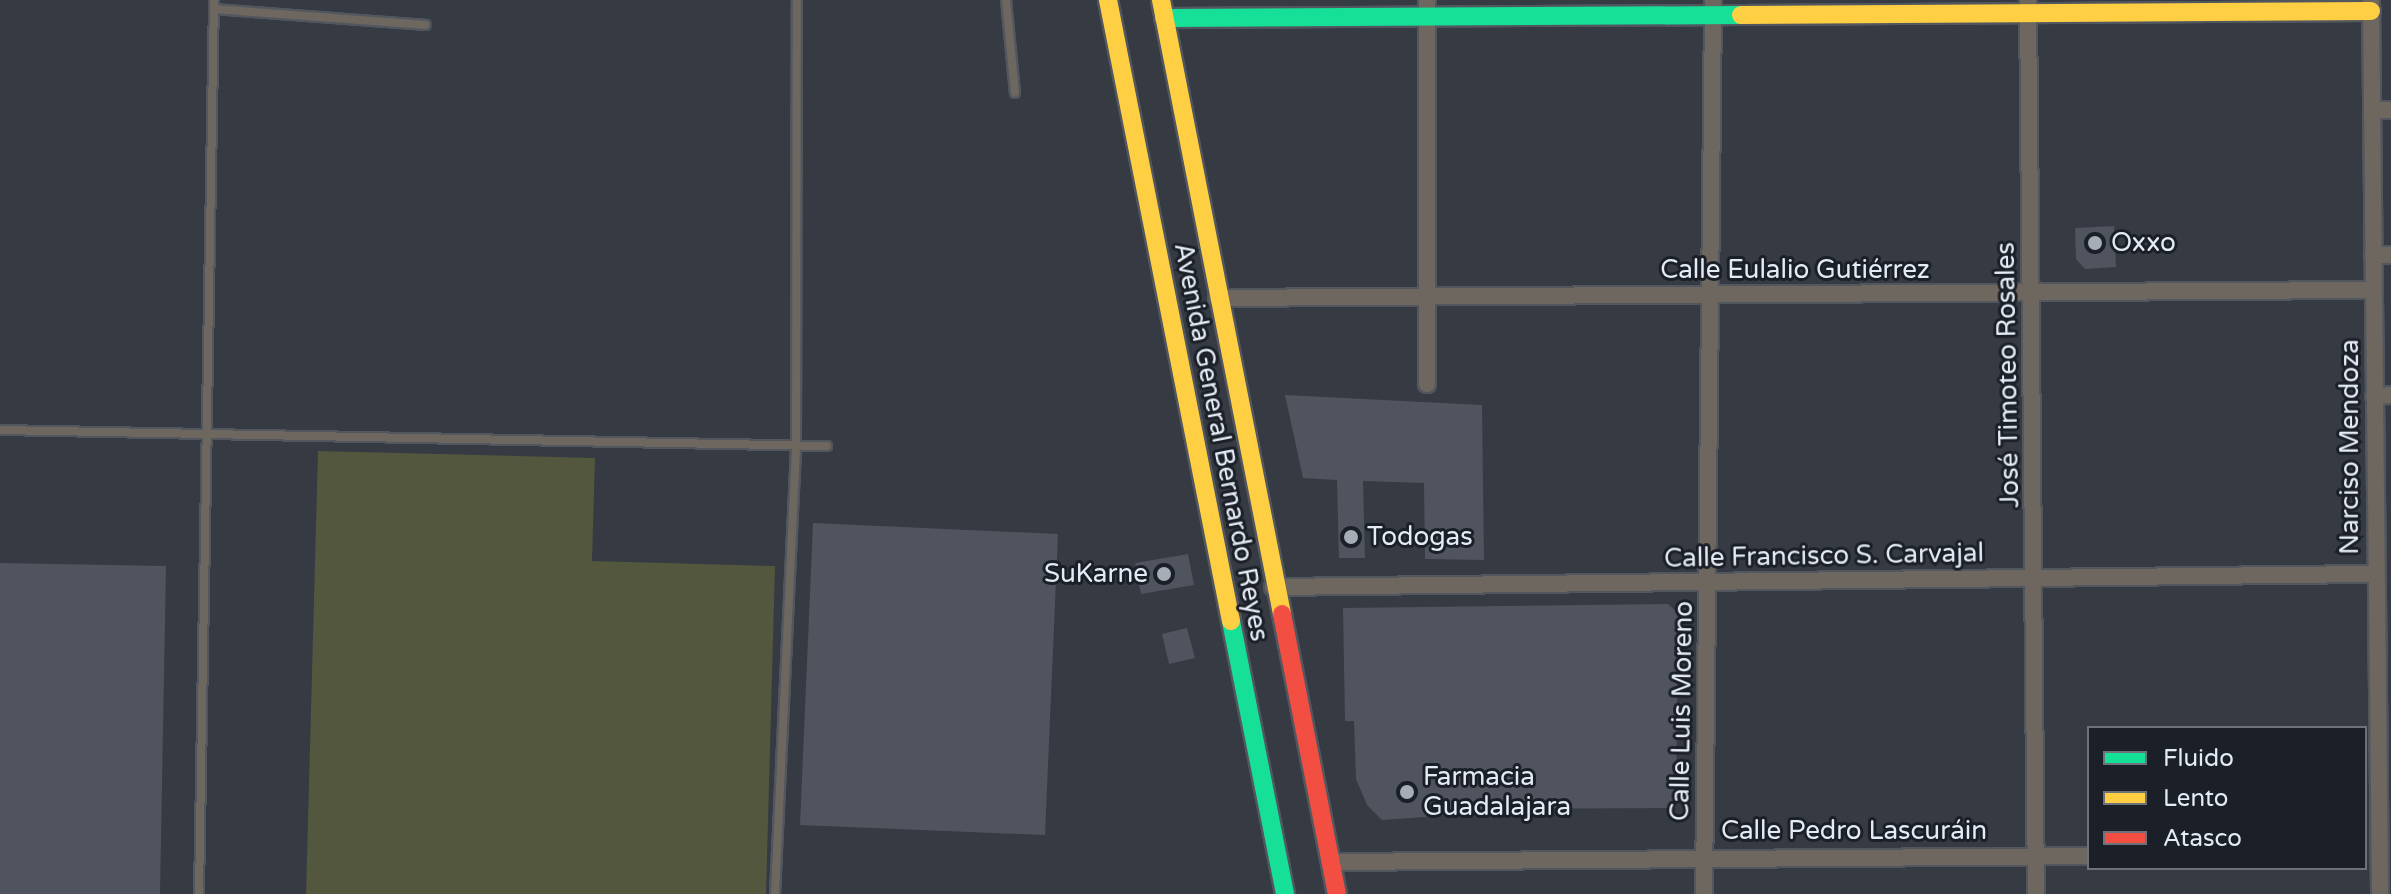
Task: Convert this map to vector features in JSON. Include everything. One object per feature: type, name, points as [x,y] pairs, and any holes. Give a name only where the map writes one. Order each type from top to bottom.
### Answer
[{"type":"main road","name":"Avenida General Bernardo Reyes","points":[[1108,0],[1285,894]]},
{"type":"main road","points":[[1163,9],[2371,5]]},
{"type":"main road","name":"Avenida General Bernardo Reyes","points":[[1163,9],[1273,587],[1337,894]]},
{"type":"street","name":"Narciso Mendoza","points":[[2371,5],[2373,290],[2383,396],[2383,539],[2376,574],[2384,680],[2385,825],[2372,857],[2380,894]]},
{"type":"street","name":"José Timoteo Rosales","points":[[2028,6],[2036,894]]},
{"type":"street","name":"Calle Luis Moreno","points":[[1704,894],[1713,7]]},
{"type":"street","points":[[1427,8],[1427,384]]},
{"type":"street","points":[[2372,110],[2391,110]]},
{"type":"street","points":[[2373,255],[2391,255]]},
{"type":"street","name":"Calle Eulalio Gutiérrez","points":[[1217,298],[2373,290]]},
{"type":"street","name":"Calle Francisco S. Carvajal","points":[[1273,587],[2376,574]]},
{"type":"street","name":"Calle Pedro Lascuráin","points":[[1331,862],[1704,855],[2087,856]]},
{"type":"lane","points":[[775,894],[796,448],[797,0]]},
{"type":"lane","points":[[1006,0],[1015,93]]},
{"type":"lane","points":[[199,894],[214,5],[425,25]]},
{"type":"lane","points":[[0,430],[207,431],[796,448],[827,446]]},
{"type":"green space","points":[[318,451],[595,458],[592,561],[775,566],[766,894],[306,894]]},
{"type":"building","name":"Oxxo","points":[[2114,226],[2116,267],[2085,269],[2076,259],[2075,228]]},
{"type":"building","points":[[1285,395],[1482,405],[1484,560],[1425,559],[1424,483],[1363,481],[1365,558],[1339,558],[1337,480],[1303,478]]},
{"type":"building","points":[[813,523],[1058,534],[1045,835],[800,825]]},
{"type":"building","name":"SuKarne","points":[[1188,554],[1194,585],[1141,594],[1135,563]]},
{"type":"building","points":[[0,563],[166,566],[160,894],[0,894]]},
{"type":"building","points":[[1668,604],[1678,613],[1676,808],[1452,809],[1452,815],[1382,820],[1367,805],[1356,779],[1354,721],[1345,721],[1343,608]]},
{"type":"building","points":[[1187,628],[1195,658],[1169,664],[1162,634]]},
{"type":"traffic: fast","points":[[1164,18],[1741,15]]},
{"type":"traffic: fast","points":[[1231,621],[1285,894]]},
{"type":"traffic: slow","points":[[1108,0],[1231,621]]},
{"type":"traffic: slow","points":[[1161,0],[1282,614]]},
{"type":"traffic: slow","points":[[1741,15],[2371,11]]},
{"type":"traffic: jam","points":[[1282,614],[1337,894]]},
{"type":"place","name":"Oxxo","points":[[2095,243]]},
{"type":"place","name":"Todogas","points":[[1351,537]]},
{"type":"place","name":"SuKarne","points":[[1164,574]]},
{"type":"place","name":"Farmacia Guadalajara","points":[[1407,792]]}]
